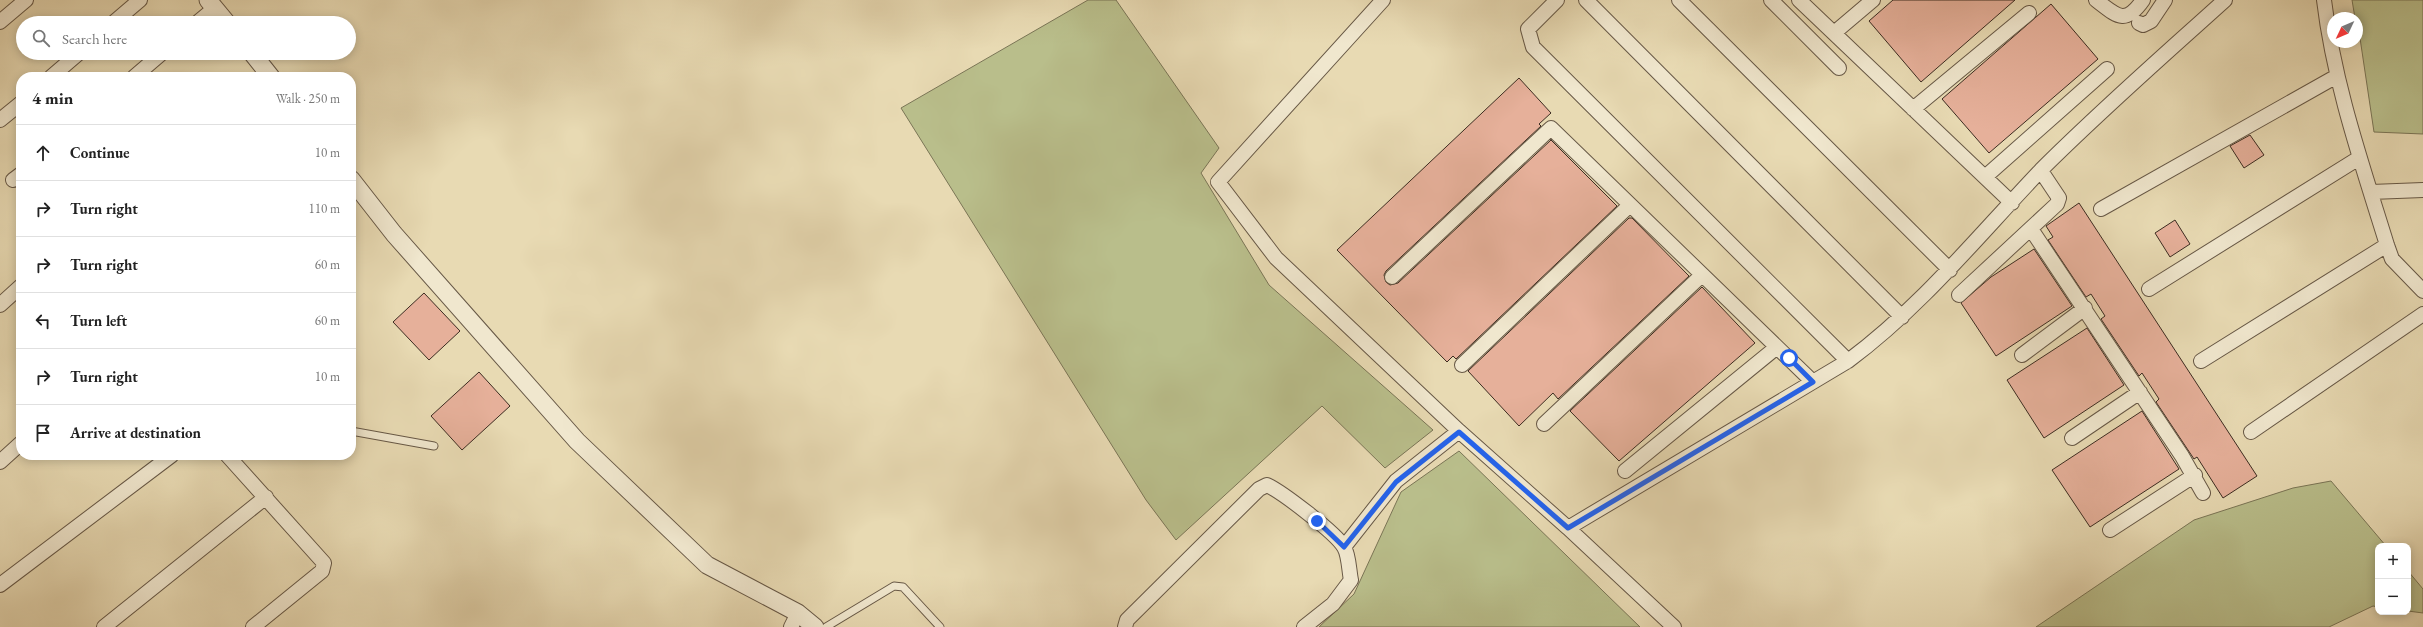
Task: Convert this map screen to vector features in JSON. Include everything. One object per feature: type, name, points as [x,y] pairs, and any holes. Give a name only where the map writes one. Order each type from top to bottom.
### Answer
[{"type":"street","points":[[121,16],[140,0]]},
{"type":"street","points":[[1383,0],[1218,182],[1276,258],[1459,432],[1568,528],[1674,627]]},
{"type":"street","points":[[1557,0],[1528,29],[1533,47],[1848,361]]},
{"type":"street","points":[[1586,0],[1902,317]]},
{"type":"street","points":[[1679,0],[1950,270]]},
{"type":"street","points":[[1771,0],[1839,68]]},
{"type":"street","points":[[1799,0],[2012,203]]},
{"type":"street","points":[[1834,33],[1873,0]]},
{"type":"street","points":[[2096,0],[2118,17],[2124,17],[2132,14],[2143,0]]},
{"type":"street","points":[[2138,24],[2142,25],[2150,21],[2165,0]]},
{"type":"street","points":[[1568,528],[1848,361],[1902,317],[1950,270],[2041,171],[2093,120],[2225,0]]},
{"type":"street","points":[[2324,0],[2329,43],[2358,158],[2387,245],[2392,259],[2423,292]]},
{"type":"street","points":[[0,22],[20,2]]},
{"type":"street","points":[[202,16],[211,4],[221,16]]},
{"type":"street","points":[[1913,109],[2029,13]]},
{"type":"street","points":[[57,72],[71,60]]},
{"type":"street","points":[[140,72],[154,60]]},
{"type":"street","points":[[256,60],[264,72]]},
{"type":"street","points":[[1985,177],[2107,69]]},
{"type":"street","points":[[2101,209],[2338,76]]},
{"type":"street","points":[[0,120],[16,107]]},
{"type":"street","points":[[1392,277],[1551,128],[1813,382]]},
{"type":"street","points":[[2149,289],[2358,158]]},
{"type":"street","points":[[1959,295],[2058,202],[2059,198],[2041,171]]},
{"type":"street","points":[[356,190],[578,441],[707,565],[794,620],[815,627]]},
{"type":"street","points":[[2370,192],[2423,190]]},
{"type":"street","points":[[1462,365],[1630,205]]},
{"type":"street","points":[[2031,229],[2085,308],[2195,476],[2203,493]]},
{"type":"street","points":[[2201,361],[2387,245]]},
{"type":"street","points":[[1544,424],[1702,275]]},
{"type":"street","points":[[0,305],[16,291]]},
{"type":"street","points":[[2022,355],[2085,308]]},
{"type":"street","points":[[2251,432],[2423,314]]},
{"type":"street","points":[[1625,471],[1777,347]]},
{"type":"street","points":[[2072,438],[2140,392]]},
{"type":"street","points":[[1344,547],[1396,482],[1459,432]]},
{"type":"street","points":[[0,462],[16,448]]},
{"type":"street","points":[[0,585],[165,460]]},
{"type":"street","points":[[232,460],[322,559],[324,567],[253,627]]},
{"type":"street","points":[[2110,530],[2195,476]]},
{"type":"street","points":[[1125,627],[1127,620],[1259,489],[1267,485],[1278,490],[1317,521],[1344,547],[1351,580],[1333,604],[1304,627]]},
{"type":"street","points":[[104,627],[266,497]]},
{"type":"lane","points":[[356,432],[434,446]]},
{"type":"lane","points":[[826,627],[894,586],[903,587],[940,627]]},
{"type":"green space","points":[[1088,0],[1116,0],[1219,148],[1201,173],[1269,285],[1433,430],[1385,468],[1322,406],[1176,540],[1146,500],[901,108]]},
{"type":"green space","points":[[2352,0],[2423,0],[2423,134],[2374,132],[2361,48],[2363,48],[2363,12],[2354,12]]},
{"type":"green space","points":[[1459,451],[1640,627],[1319,627],[1354,594],[1401,492]]},
{"type":"green space","points":[[2331,481],[2383,543],[2375,543],[2375,606],[2329,627],[2036,627],[2194,520],[2293,488]]},
{"type":"green space","points":[[2411,575],[2423,589],[2423,613],[2411,611]]},
{"type":"building","points":[[1893,0],[2015,0],[1921,82],[1869,21]]},
{"type":"building","points":[[2051,4],[2098,59],[1989,153],[1942,99]]},
{"type":"building","points":[[1519,78],[1551,113],[1539,124],[1541,126],[1386,271],[1384,275],[1386,282],[1390,285],[1398,283],[1551,140],[1617,206],[1456,359],[1453,356],[1447,362],[1337,250]]},
{"type":"building","points":[[2250,135],[2264,155],[2244,168],[2230,146]]},
{"type":"building","points":[[2079,203],[2257,476],[2223,498],[2197,457],[2194,459],[2156,402],[2159,399],[2142,373],[2139,376],[2101,319],[2105,316],[2091,294],[2086,297],[2048,240],[2053,237],[2046,226]]},
{"type":"building","points":[[1629,218],[1632,218],[1689,276],[1558,399],[1553,393],[1519,426],[1468,371]]},
{"type":"building","points":[[2175,220],[2190,244],[2170,257],[2155,233]]},
{"type":"building","points":[[2034,249],[2072,306],[1996,356],[1961,303],[1991,277]]},
{"type":"building","points":[[1702,287],[1755,343],[1619,461],[1570,411]]},
{"type":"building","points":[[424,293],[460,331],[429,360],[393,322]]},
{"type":"building","points":[[2087,328],[2124,385],[2044,438],[2007,380]]},
{"type":"building","points":[[479,372],[510,406],[462,450],[431,416]]},
{"type":"building","points":[[2142,411],[2179,469],[2090,527],[2052,470]]},
{"type":"route","points":[[1317,521],[1344,547],[1396,482],[1459,432],[1568,528],[1813,382],[1789,358]]}]
